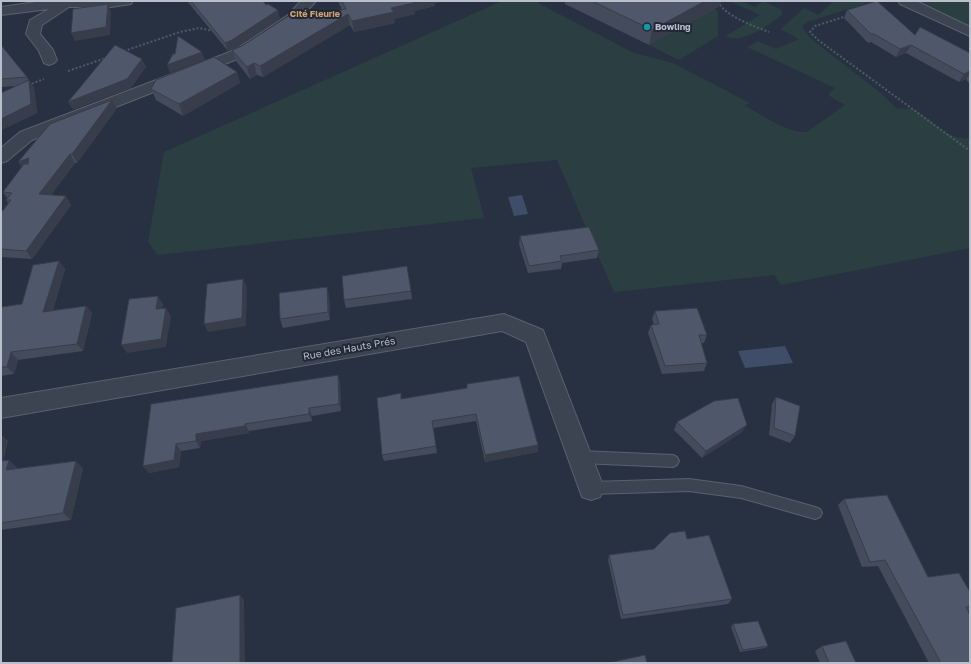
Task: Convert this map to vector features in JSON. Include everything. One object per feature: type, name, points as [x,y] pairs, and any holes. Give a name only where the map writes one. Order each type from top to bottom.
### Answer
[{"type":"street","points":[[1,11],[67,3],[98,4],[126,1]]},
{"type":"street","points":[[1,157],[26,136],[240,52],[293,18],[309,1]]},
{"type":"street","points":[[905,1],[970,32]]},
{"type":"street","points":[[49,60],[46,50],[33,34],[35,23],[67,3]]},
{"type":"street","name":"Rue des Hauts Prés","points":[[1,408],[504,322],[535,336],[591,488]]},
{"type":"lane","points":[[580,457],[673,461]]},
{"type":"lane","points":[[591,488],[689,485],[741,492],[814,513]]},
{"type":"path","points":[[718,1],[721,8],[748,23],[769,32]]},
{"type":"path","points":[[851,14],[815,26],[810,32],[818,40],[970,151]]},
{"type":"path","points":[[120,53],[180,32],[199,28],[214,31]]},
{"type":"path","points":[[68,71],[113,55]]},
{"type":"path","points":[[23,86],[46,79]]},
{"type":"green space","points":[[502,1],[542,1],[538,3],[634,53],[673,63],[750,103],[744,105],[774,123],[791,130],[807,132],[845,105],[828,95],[835,88],[747,47],[758,41],[776,49],[799,39],[781,29],[804,8],[818,15],[834,1],[873,1],[807,22],[802,27],[810,38],[882,94],[896,108],[915,110],[947,133],[962,138],[970,138],[970,248],[781,285],[774,275],[614,292],[557,160],[471,168],[484,218],[158,255],[148,242],[164,152]]},
{"type":"green space","points":[[729,1],[741,1],[755,7],[763,1],[782,10],[782,14],[771,23],[748,36],[733,38],[726,36],[760,15]]},
{"type":"green space","points":[[915,1],[970,1],[970,27]]},
{"type":"green space","points":[[714,9],[718,11],[718,36],[679,60],[649,45]]},
{"type":"water","points":[[522,195],[528,214],[514,216],[508,197]]},
{"type":"water","points":[[785,346],[793,363],[745,368],[738,351]]},
{"type":"building","points":[[191,1],[263,1],[266,5],[268,4],[278,10],[225,43]]},
{"type":"building","points":[[342,1],[412,1],[414,3],[391,8],[394,12],[352,21],[348,14],[260,66],[254,63],[247,67],[232,50],[242,46],[290,15],[299,19],[346,9]]},
{"type":"building","points":[[592,1],[705,1],[652,30]]},
{"type":"building","points":[[877,1],[915,35],[920,27],[970,53],[970,71],[964,74],[911,45],[900,49],[874,34],[871,34],[847,10]]},
{"type":"building","points":[[108,4],[106,27],[71,33],[73,9]]},
{"type":"building","points":[[178,36],[202,52],[167,65],[173,54],[175,54]]},
{"type":"building","points":[[1,45],[27,77],[1,79]]},
{"type":"building","points":[[115,45],[142,59],[127,79],[68,102]]},
{"type":"building","points":[[214,57],[237,72],[179,104],[151,89],[156,80]]},
{"type":"building","points":[[29,80],[31,104],[1,119],[1,93]]},
{"type":"building","points":[[112,100],[72,154],[70,154],[39,194],[66,196],[26,251],[1,249],[1,213],[11,200],[6,200],[12,193],[3,192],[24,164],[28,164],[29,158],[18,162],[50,124]]},
{"type":"building","points":[[589,227],[599,250],[560,256],[562,261],[529,266],[520,236]]},
{"type":"building","points":[[59,261],[43,312],[86,306],[77,344],[11,352],[7,367],[1,367],[1,307],[22,304],[33,265]]},
{"type":"building","points":[[407,266],[411,291],[344,300],[342,276]]},
{"type":"building","points":[[243,279],[242,318],[204,324],[207,284]]},
{"type":"building","points":[[327,287],[328,312],[280,319],[279,293]]},
{"type":"building","points":[[158,296],[156,309],[166,308],[161,339],[121,345],[129,299]]},
{"type":"building","points":[[697,308],[707,335],[699,335],[707,363],[665,366],[651,325],[659,324],[655,311]]},
{"type":"building","points":[[338,375],[339,404],[309,408],[309,414],[245,424],[245,426],[196,434],[196,441],[176,444],[174,460],[143,466],[151,404]]},
{"type":"building","points":[[519,376],[538,445],[485,455],[476,414],[432,421],[436,446],[382,455],[377,398],[401,393],[401,399],[467,388],[467,384]]},
{"type":"building","points":[[776,397],[800,406],[795,436],[774,428]]},
{"type":"building","points":[[738,398],[747,425],[706,451],[677,422],[714,401]]},
{"type":"building","points":[[9,460],[6,470],[76,461],[63,513],[1,523],[1,461]]},
{"type":"building","points":[[887,495],[928,577],[959,573],[970,592],[970,607],[966,607],[970,615],[970,663],[941,663],[885,560],[870,562],[844,499]]},
{"type":"building","points":[[685,531],[687,539],[709,535],[732,599],[623,615],[609,555],[654,549],[670,533]]},
{"type":"building","points":[[240,595],[240,663],[172,663],[176,608]]},
{"type":"building","points":[[758,621],[768,646],[743,650],[733,624]]},
{"type":"building","points":[[846,641],[856,663],[829,663],[822,646]]},
{"type":"building","points":[[645,655],[647,663],[608,663]]},
{"type":"place","name":"Bowling","points":[[647,27]]},
{"type":"district","name":"Cité Fleurie","points":[[315,14]]}]
